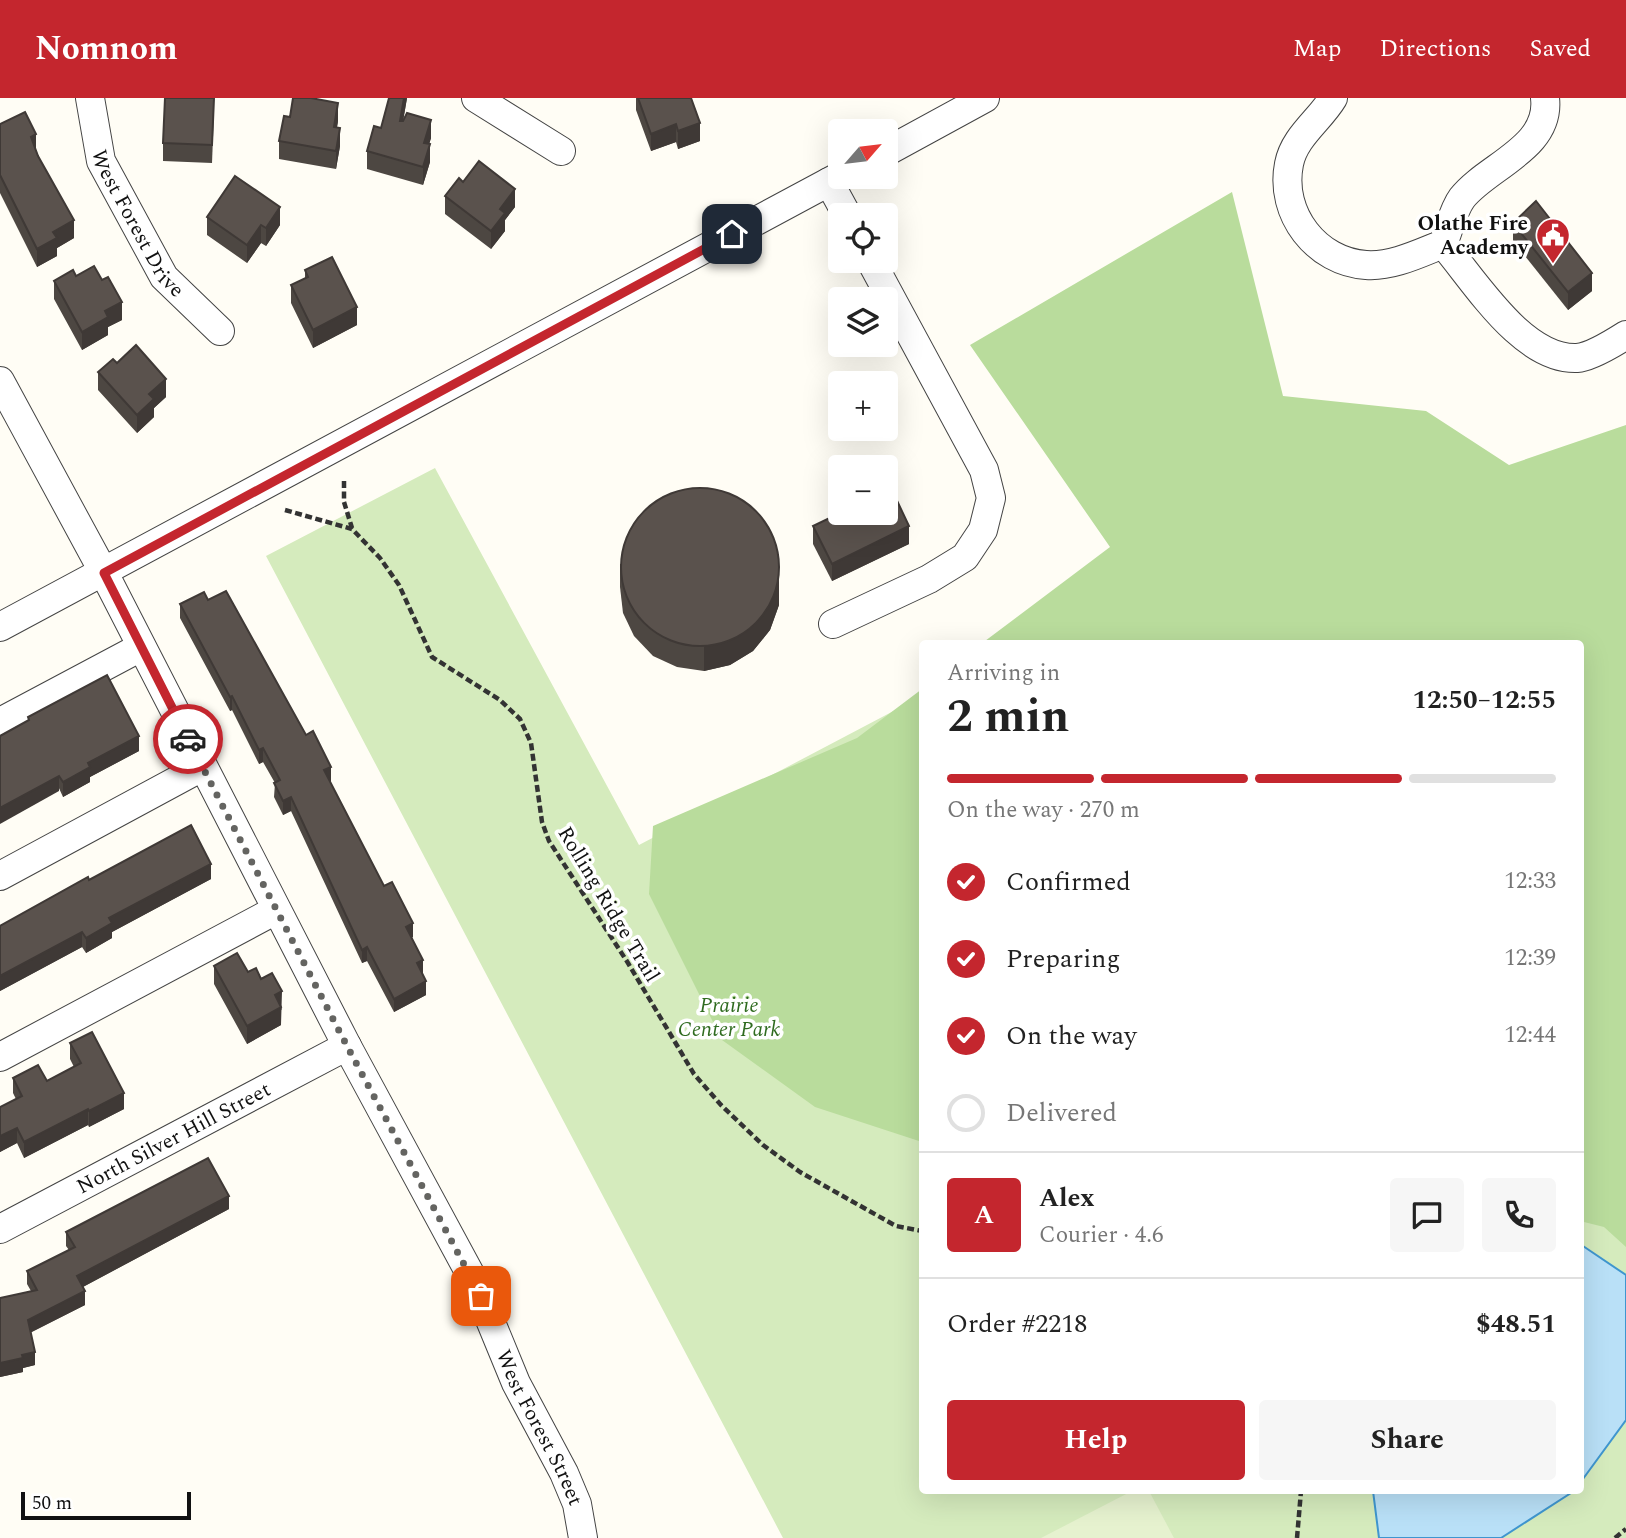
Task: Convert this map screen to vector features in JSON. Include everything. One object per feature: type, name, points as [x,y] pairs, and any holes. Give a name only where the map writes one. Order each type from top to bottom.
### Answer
[{"type":"street","name":"West Forest Drive","points":[[90,98],[101,161],[164,277],[220,331]]},
{"type":"street","points":[[476,98],[561,151]]},
{"type":"street","points":[[898,145],[985,98]]},
{"type":"street","points":[[1333,98],[1326,110],[1303,134],[1289,163],[1289,199],[1305,234],[1333,258],[1368,266],[1401,260],[1443,244],[1461,199],[1518,152],[1539,129],[1546,109],[1545,98]]},
{"type":"street","points":[[0,627],[828,182]]},
{"type":"street","points":[[1443,244],[1509,325],[1546,352],[1578,358],[1626,335]]},
{"type":"street","points":[[832,624],[929,579],[965,557],[983,530],[991,498],[984,470],[877,273]]},
{"type":"street","name":"West Forest Street","points":[[0,381],[104,573],[347,1046],[489,1310],[516,1383],[572,1493],[583,1538]]},
{"type":"street","points":[[0,722],[141,647]]},
{"type":"street","points":[[0,876],[202,767]]},
{"type":"street","points":[[0,1057],[276,910]]},
{"type":"street","name":"North Silver Hill Street","points":[[0,1229],[347,1046]]},
{"type":"path","name":"Rolling Ridge Trail","points":[[344,481],[344,502],[352,528],[399,585],[432,657],[500,700],[520,719],[531,743],[542,822],[549,841],[628,963],[694,1074],[763,1145],[800,1172],[896,1226],[919,1230]]},
{"type":"path","points":[[285,510],[352,528]]},
{"type":"path","points":[[1297,1538],[1301,1494]]},
{"type":"path","points":[[1615,1538],[1626,1529]]},
{"type":"green space","points":[[1232,192],[1283,396],[1426,411],[1509,465],[1626,425],[1626,1247],[1604,1227],[1584,1222],[1584,640],[986,640],[1110,547],[970,345]]},
{"type":"green space","name":"Prairie Center Park","points":[[435,468],[639,845],[919,698],[919,1494],[1584,1494],[1584,951],[1626,1030],[1626,1538],[783,1538],[266,556]]},
{"type":"green space","points":[[919,691],[919,1141],[815,1107],[722,1040],[649,894],[653,826],[857,738]]},
{"type":"green space","points":[[1126,1494],[1151,1494],[1174,1538],[1041,1538]]},
{"type":"water","points":[[1584,1247],[1626,1275],[1626,1420],[1584,1478]]},
{"type":"water","points":[[1373,1494],[1569,1494],[1501,1538],[1379,1538]]},
{"type":"building","points":[[165,98],[214,98],[212,145],[163,143]]},
{"type":"building","points":[[293,98],[338,103],[334,127],[340,128],[336,151],[279,141],[284,116],[290,117]]},
{"type":"building","points":[[389,98],[404,98],[400,121],[403,121],[407,113],[431,120],[424,143],[430,144],[423,167],[367,151],[374,126],[381,128]]},
{"type":"building","points":[[638,98],[691,98],[700,123],[678,131],[676,124],[651,134]]},
{"type":"building","points":[[25,112],[36,134],[31,137],[38,156],[74,220],[53,232],[57,238],[37,249],[0,175],[0,124]]},
{"type":"building","points":[[479,161],[515,189],[500,209],[505,213],[491,231],[445,196],[459,178],[463,182]]},
{"type":"building","points":[[235,176],[280,207],[266,228],[261,225],[247,245],[207,217]]},
{"type":"building","points":[[1536,201],[1592,273],[1568,292],[1513,223]]},
{"type":"building","points":[[332,257],[357,307],[313,330],[291,285],[308,277],[305,270]]},
{"type":"building","points":[[94,266],[102,280],[108,277],[122,302],[105,311],[108,317],[82,332],[54,281],[73,270],[76,276]]},
{"type":"building","points":[[136,345],[166,379],[149,394],[154,399],[137,415],[98,372],[113,359],[117,363]]},
{"type":"building","points":[[700,488],[716,489],[730,494],[756,511],[773,537],[778,551],[778,583],[773,597],[756,623],[730,640],[716,645],[700,646],[684,645],[670,640],[644,623],[627,597],[622,583],[621,567],[622,551],[627,537],[644,511],[670,494],[684,489]]},
{"type":"building","points":[[898,503],[909,526],[832,564],[813,526],[828,519],[828,525],[898,525]]},
{"type":"building","points":[[226,591],[306,735],[313,731],[331,767],[324,770],[384,886],[392,882],[413,923],[406,927],[423,960],[417,963],[426,981],[394,999],[367,947],[362,950],[291,797],[283,801],[274,783],[280,780],[263,748],[259,750],[180,604],[204,592],[208,600]]},
{"type":"building","points":[[107,675],[139,736],[88,763],[90,767],[63,782],[59,776],[0,808],[0,736],[29,720],[28,717]]},
{"type":"building","points":[[191,825],[211,864],[109,918],[112,923],[86,938],[82,932],[0,976],[0,926],[88,877],[89,880]]},
{"type":"building","points":[[237,953],[248,972],[256,968],[261,979],[272,973],[282,991],[275,995],[281,1007],[247,1026],[214,966]]},
{"type":"building","points":[[92,1032],[124,1093],[24,1142],[17,1128],[0,1136],[0,1107],[22,1096],[13,1078],[38,1065],[47,1081],[81,1063],[70,1043]]},
{"type":"building","points":[[208,1158],[229,1196],[77,1276],[85,1291],[28,1320],[35,1352],[22,1355],[23,1358],[0,1363],[0,1298],[37,1290],[27,1271],[75,1247],[66,1232]]},
{"type":"way so far","points":[[188,739],[347,1046],[481,1296]]},
{"type":"place","name":"Olathe Fire Academy","points":[[1553,265]]},
{"type":"route","points":[[188,739],[104,573],[732,234]]}]
